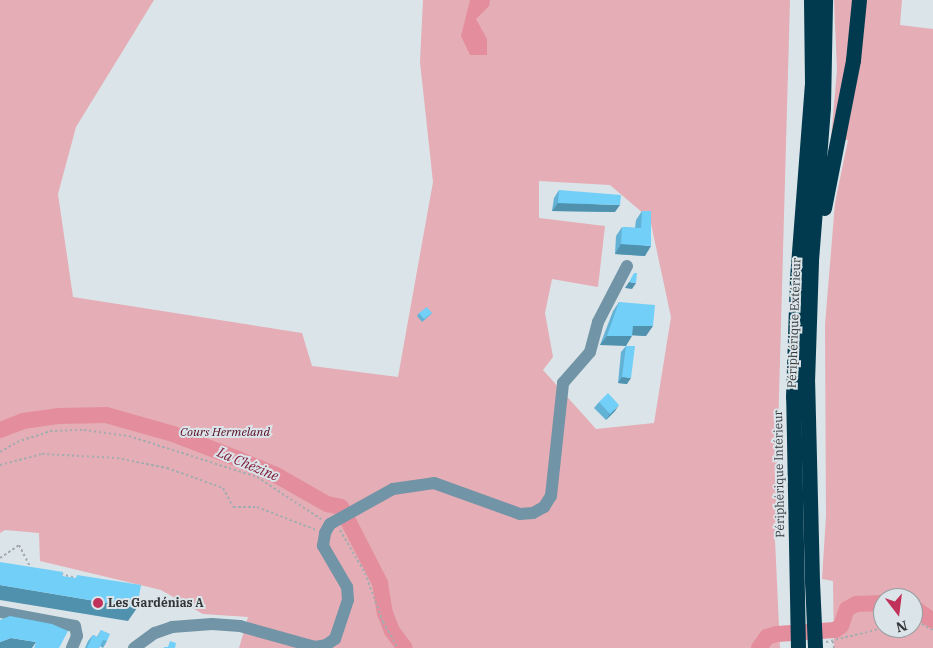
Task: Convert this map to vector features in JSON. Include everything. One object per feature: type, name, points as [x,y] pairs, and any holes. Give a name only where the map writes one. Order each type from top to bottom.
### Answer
[{"type":"highway","points":[[803,0],[812,16]]},
{"type":"highway","name":"Périphérique Intérieur","points":[[798,648],[795,583],[794,330],[812,82],[811,0]]},
{"type":"highway","name":"Périphérique Extérieur","points":[[815,648],[806,401],[814,220],[823,107],[825,0]]},
{"type":"highway","points":[[814,220],[823,213],[853,60],[858,0]]},
{"type":"street","points":[[134,648],[155,633],[172,627],[212,624],[240,626],[315,647],[326,645],[334,638],[348,600],[346,587],[323,546],[330,526],[352,511],[393,489],[420,484],[434,484],[514,513],[533,513],[544,507],[551,496],[563,383],[590,352],[598,322],[609,306],[618,278],[626,266]]},
{"type":"street","points":[[0,612],[74,626],[77,636],[72,648]]},
{"type":"path","points":[[0,452],[17,442],[50,431],[84,430],[130,436],[257,477],[330,526],[365,573],[383,622],[398,648]]},
{"type":"path","points":[[0,465],[42,454],[117,458],[168,468],[223,488],[233,507],[257,507],[330,526]]},
{"type":"path","points":[[0,558],[19,544],[32,569]]},
{"type":"path","points":[[57,582],[58,574],[80,579]]},
{"type":"path","points":[[828,641],[873,631]]},
{"type":"path","points":[[833,640],[834,648]]},
{"type":"green space","name":"Cours Hermeland","points":[[0,0],[154,0],[76,127],[58,194],[73,297],[302,333],[312,366],[398,377],[433,182],[420,62],[423,0],[790,0],[775,540],[780,648],[239,648],[248,617],[203,614],[161,590],[40,561],[39,533],[5,530],[0,533]],"holes":[[[539,181],[610,185],[650,219],[671,317],[654,423],[596,429],[543,370],[553,357],[545,313],[552,279],[598,287],[605,226],[539,218]]]},
{"type":"green space","points":[[834,0],[902,0],[900,25],[933,29],[933,648],[834,648],[833,581],[822,579],[826,516],[825,325],[835,203],[848,140],[831,139],[837,70]]},
{"type":"shaded area","points":[[470,0],[490,0],[489,6],[476,19],[487,39],[487,55],[470,55],[461,36]]},
{"type":"building","points":[[559,190],[621,195],[620,205],[558,203]]},
{"type":"building","points":[[642,211],[651,211],[651,246],[621,244],[622,227],[641,228]]},
{"type":"building","points":[[634,273],[637,273],[636,283],[629,282]]},
{"type":"building","points":[[619,302],[655,305],[653,326],[633,326],[632,336],[607,336]]},
{"type":"building","points":[[427,307],[432,313],[424,319],[419,313]]},
{"type":"building","points":[[626,346],[635,346],[631,378],[622,377]]},
{"type":"building","points":[[608,393],[619,405],[610,414],[599,402]]},
{"type":"building","points":[[0,562],[63,572],[62,576],[76,578],[77,575],[141,585],[137,608],[0,585]]},
{"type":"building","points":[[10,616],[52,624],[68,631],[59,648],[34,648],[36,642],[11,638],[0,642],[0,620]]},
{"type":"building","points":[[101,630],[110,634],[107,641],[103,640],[99,648],[87,648],[93,635],[98,637]]},
{"type":"building","points":[[170,641],[176,643],[175,648],[164,648],[168,647]]},
{"type":"waterway","name":"La Chézine","points":[[0,430],[23,421],[58,416],[106,415],[173,434],[238,459],[276,475],[327,504],[341,507],[380,583],[385,613],[392,631],[405,648]]},
{"type":"waterway","name":"La Chézine","points":[[759,648],[767,637],[777,634],[835,630],[841,626],[847,609],[856,604],[873,603]]},
{"type":"waterway","name":"La Chézine","points":[[923,614],[933,621]]},
{"type":"place","name":"Les Gardénias A","points":[[98,603]]}]
